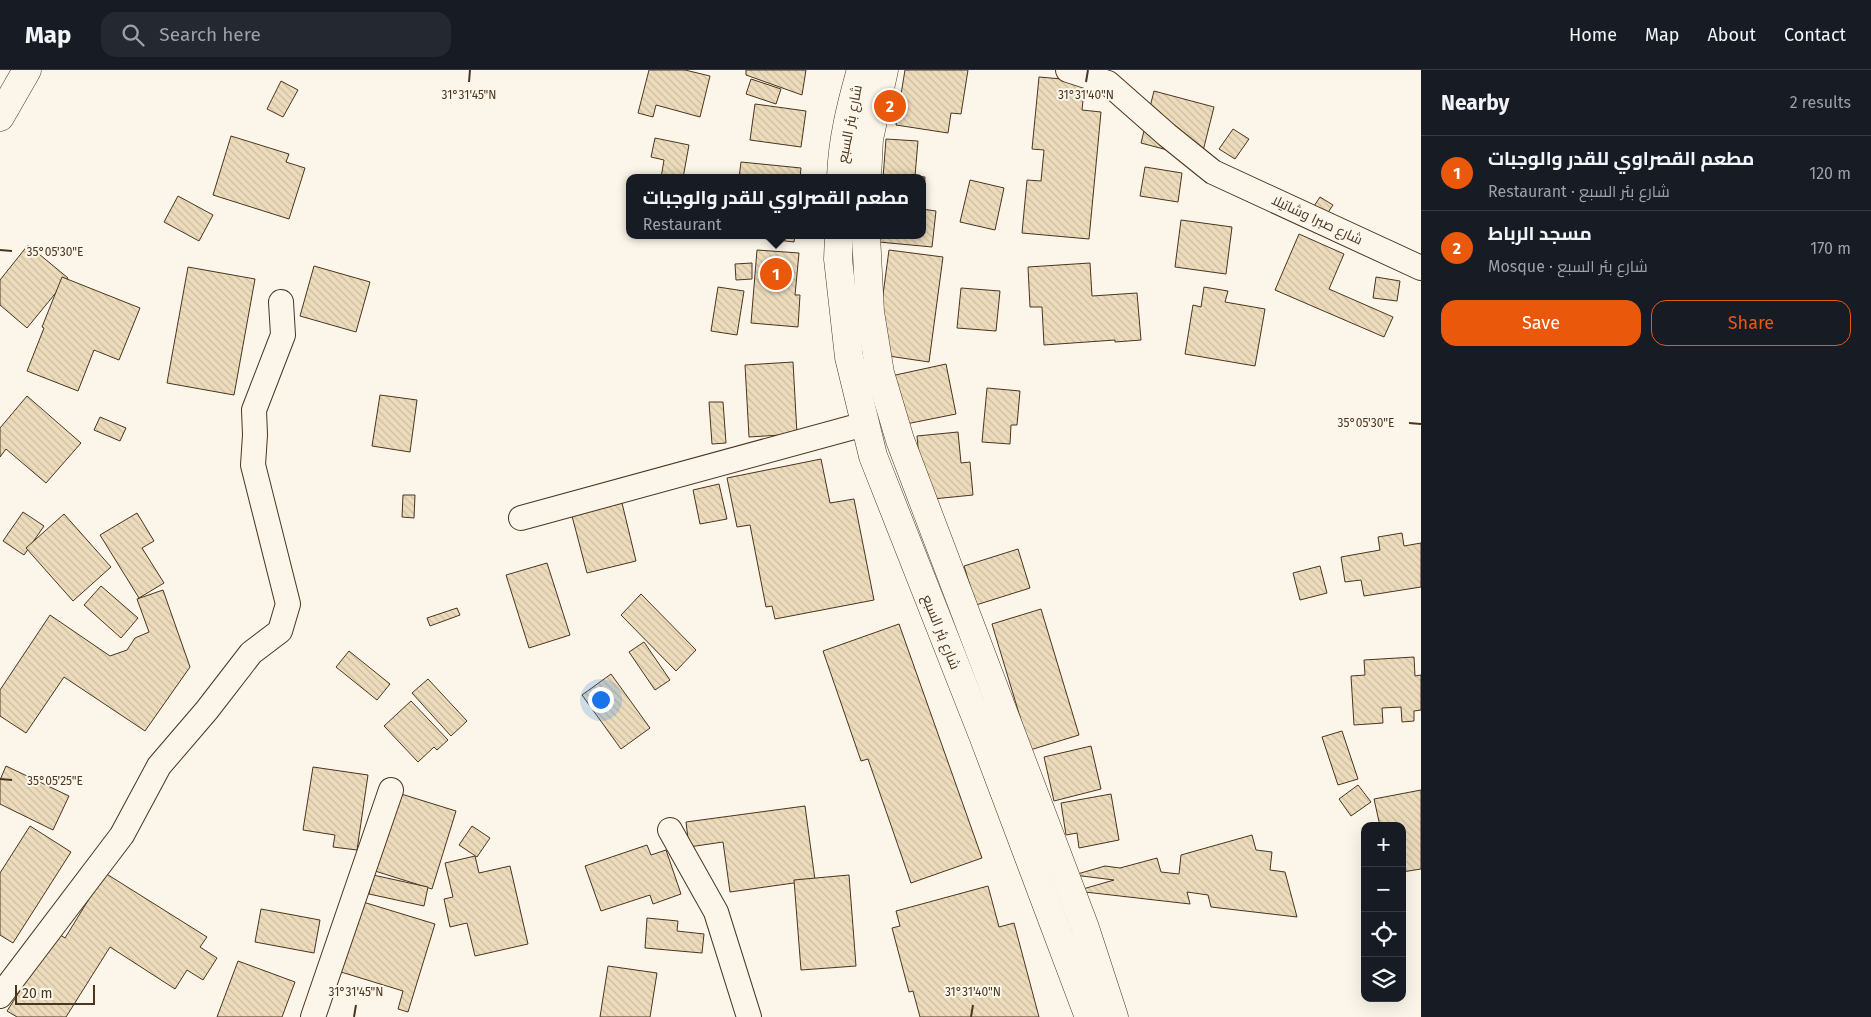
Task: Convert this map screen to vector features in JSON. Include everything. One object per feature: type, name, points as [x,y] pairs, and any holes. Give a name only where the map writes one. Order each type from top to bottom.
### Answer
[{"type":"street","points":[[0,117],[27,70]]},
{"type":"street","name":"شارع بئر السبع","points":[[841,174],[842,153],[852,102],[861,70]]},
{"type":"street","name":"شارع بئر السبع","points":[[867,174],[869,139],[884,70]]},
{"type":"street","name":"شارع صبرا وشاتيلا","points":[[1068,70],[1108,83],[1167,135],[1213,172],[1421,268]]},
{"type":"street","name":"شارع بئر السبع","points":[[839,239],[838,259],[849,357],[873,456],[984,738],[1108,1014]]},
{"type":"street","name":"شارع بئر السبع","points":[[866,239],[870,312],[879,364],[900,440],[1085,928],[1108,1014]]},
{"type":"street","points":[[0,996],[122,835],[158,766],[207,710],[251,652],[280,631],[288,604],[253,465],[254,410],[283,335],[281,302]]},
{"type":"street","points":[[521,518],[865,424]]},
{"type":"street","points":[[313,1017],[391,790]]},
{"type":"street","points":[[670,830],[716,912],[749,1017]]},
{"type":"building","points":[[649,70],[685,70],[710,76],[700,117],[656,105],[653,117],[638,113]]},
{"type":"building","points":[[746,70],[806,70],[802,95],[746,75]]},
{"type":"building","points":[[905,70],[968,70],[961,114],[951,113],[948,133],[896,125]]},
{"type":"building","points":[[1039,77],[1085,81],[1082,110],[1101,112],[1089,239],[1022,233],[1027,180],[1041,181],[1044,150],[1032,149]]},
{"type":"building","points":[[751,79],[781,89],[776,104],[746,94]]},
{"type":"building","points":[[281,81],[298,90],[283,117],[267,109]]},
{"type":"building","points":[[1154,91],[1214,107],[1201,159],[1141,143]]},
{"type":"building","points":[[755,104],[806,111],[801,147],[750,140]]},
{"type":"building","points":[[1233,129],[1249,139],[1235,159],[1219,149]]},
{"type":"building","points":[[231,136],[289,154],[286,162],[305,168],[289,219],[213,195]]},
{"type":"building","points":[[655,138],[689,145],[684,174],[662,174],[664,160],[651,157]]},
{"type":"building","points":[[886,139],[918,141],[915,174],[883,174]]},
{"type":"building","points":[[741,162],[801,168],[800,174],[740,174]]},
{"type":"building","points":[[1145,167],[1182,173],[1178,202],[1140,196]]},
{"type":"building","points":[[970,180],[1004,188],[995,230],[960,222]]},
{"type":"building","points":[[178,196],[213,215],[199,241],[164,222]]},
{"type":"building","points":[[1320,197],[1333,205],[1323,220],[1310,212]]},
{"type":"building","points":[[926,210],[936,211],[932,247],[879,242],[879,239],[926,239]]},
{"type":"building","points":[[1181,220],[1232,227],[1226,274],[1175,267]]},
{"type":"building","points":[[1299,234],[1344,254],[1329,289],[1393,317],[1384,337],[1275,290]]},
{"type":"building","points":[[768,239],[794,239],[794,242]]},
{"type":"building","points":[[28,245],[68,278],[27,328],[0,305],[0,280]]},
{"type":"building","points":[[757,250],[799,253],[795,295],[800,295],[798,327],[751,323]]},
{"type":"building","points":[[889,250],[943,257],[929,362],[875,354]]},
{"type":"building","points":[[752,263],[752,279],[736,280],[735,264]]},
{"type":"building","points":[[1090,263],[1092,296],[1137,293],[1141,340],[1044,345],[1042,307],[1030,307],[1028,267]]},
{"type":"building","points":[[314,266],[370,282],[356,332],[300,316]]},
{"type":"building","points":[[188,267],[255,279],[234,395],[167,383]]},
{"type":"building","points":[[62,277],[140,308],[119,360],[94,350],[78,391],[27,371]]},
{"type":"building","points":[[1376,277],[1400,281],[1397,301],[1373,298]]},
{"type":"building","points":[[718,287],[744,291],[737,335],[711,331]]},
{"type":"building","points":[[1204,287],[1228,291],[1225,302],[1265,309],[1255,366],[1185,354],[1193,305],[1201,307]]},
{"type":"building","points":[[961,288],[1000,291],[996,331],[957,328]]},
{"type":"building","points":[[793,362],[797,434],[749,437],[745,365]]},
{"type":"building","points":[[946,364],[956,414],[901,425],[891,376]]},
{"type":"building","points":[[987,388],[1020,391],[1017,425],[1011,425],[1010,444],[982,442]]},
{"type":"building","points":[[380,395],[417,400],[410,452],[372,446]]},
{"type":"building","points":[[27,396],[81,443],[46,483],[6,449],[0,457],[0,428]]},
{"type":"building","points":[[709,402],[723,402],[726,443],[712,444]]},
{"type":"building","points":[[100,417],[126,428],[120,441],[94,430]]},
{"type":"building","points":[[958,432],[961,463],[970,462],[973,495],[923,500],[917,436]]},
{"type":"building","points":[[821,459],[830,503],[854,499],[874,600],[775,619],[772,606],[766,607],[750,525],[737,527],[727,478]]},
{"type":"building","points":[[719,484],[727,519],[700,524],[693,490]]},
{"type":"building","points":[[403,495],[415,495],[414,518],[402,517]]},
{"type":"building","points":[[622,503],[636,561],[587,573],[572,516]]},
{"type":"building","points":[[23,512],[44,526],[24,555],[3,541]]},
{"type":"building","points":[[137,513],[154,541],[142,548],[164,583],[139,598],[100,535]]},
{"type":"building","points":[[64,514],[111,567],[73,601],[26,548]]},
{"type":"building","points":[[1402,533],[1404,546],[1421,543],[1421,587],[1364,596],[1361,580],[1345,582],[1341,557],[1380,550],[1378,537]]},
{"type":"building","points":[[1018,549],[1030,588],[976,605],[964,566]]},
{"type":"building","points":[[547,563],[570,635],[529,648],[506,575]]},
{"type":"building","points":[[1320,566],[1327,593],[1300,600],[1293,573]]},
{"type":"building","points":[[101,586],[138,618],[121,638],[84,605]]},
{"type":"building","points":[[163,590],[190,667],[145,731],[64,677],[26,733],[0,716],[0,690],[50,615],[110,656],[127,650],[135,638],[149,632],[137,599]]},
{"type":"building","points":[[641,594],[696,650],[676,671],[621,615]]},
{"type":"building","points":[[457,608],[460,615],[430,626],[427,618]]},
{"type":"building","points":[[1041,609],[1079,735],[1030,750],[992,624]]},
{"type":"building","points":[[899,624],[982,858],[911,883],[868,759],[861,761],[823,651]]},
{"type":"building","points":[[644,642],[670,680],[655,690],[629,652]]},
{"type":"building","points":[[349,651],[390,684],[377,700],[336,667]]},
{"type":"building","points":[[1414,657],[1415,676],[1421,675],[1421,710],[1414,711],[1414,721],[1402,722],[1401,707],[1382,708],[1383,723],[1354,725],[1351,676],[1365,675],[1364,660]]},
{"type":"building","points":[[611,674],[650,728],[621,749],[582,695]]},
{"type":"building","points":[[428,679],[467,721],[451,736],[412,693]]},
{"type":"building","points":[[411,701],[448,740],[437,750],[434,747],[418,762],[384,726]]},
{"type":"building","points":[[1342,731],[1358,779],[1338,785],[1322,737]]},
{"type":"building","points":[[1091,746],[1101,789],[1054,801],[1044,757]]},
{"type":"building","points":[[6,766],[69,796],[53,830],[0,804],[0,780]]},
{"type":"building","points":[[313,767],[368,775],[357,850],[333,847],[335,835],[303,830]]},
{"type":"building","points":[[1358,785],[1371,802],[1351,816],[1339,799]]},
{"type":"building","points":[[1421,790],[1421,869],[1406,871],[1406,822],[1379,822],[1374,799]]},
{"type":"building","points":[[398,793],[456,811],[432,889],[375,871]]},
{"type":"building","points":[[1111,794],[1119,840],[1079,848],[1077,833],[1066,835],[1061,803]]},
{"type":"building","points":[[805,806],[815,880],[730,892],[723,842],[689,847],[686,822]]},
{"type":"building","points":[[30,826],[71,852],[13,943],[0,935],[0,873]]},
{"type":"building","points":[[472,826],[490,838],[477,857],[459,845]]},
{"type":"building","points":[[1252,835],[1256,850],[1272,852],[1270,870],[1285,872],[1297,917],[1211,907],[1208,895],[1187,892],[1190,904],[1076,891],[1114,880],[1074,875],[1105,866],[1120,868],[1157,858],[1161,872],[1179,874],[1181,855]]},
{"type":"building","points":[[647,845],[651,855],[666,850],[681,894],[653,904],[650,895],[601,911],[585,866]]},
{"type":"building","points":[[475,856],[479,873],[510,866],[528,944],[475,956],[467,923],[450,927],[444,899],[453,897],[445,863]]},
{"type":"building","points":[[105,873],[207,937],[200,947],[217,958],[203,980],[187,970],[175,989],[110,947],[66,1017],[17,1017],[7,1011],[57,933],[65,938]]},
{"type":"building","points":[[373,875],[428,887],[424,906],[369,894]]},
{"type":"building","points":[[849,875],[856,966],[801,970],[794,880]]},
{"type":"building","points":[[988,886],[999,927],[1014,923],[1039,1017],[920,1017],[913,991],[909,992],[892,928],[900,926],[896,911]]},
{"type":"building","points":[[363,902],[435,924],[408,1012],[398,1009],[403,991],[341,972]]},
{"type":"building","points":[[261,909],[320,920],[314,953],[255,942]]},
{"type":"building","points":[[647,918],[678,921],[677,931],[704,934],[702,953],[645,948]]},
{"type":"building","points":[[238,961],[295,982],[282,1017],[217,1017]]},
{"type":"building","points":[[608,966],[657,973],[650,1017],[600,1017]]},
{"type":"place","name":"مسجد الرباط","points":[[890,106]]},
{"type":"place","name":"مطعم القصراوي للقدر والوجبات","points":[[776,274]]}]
